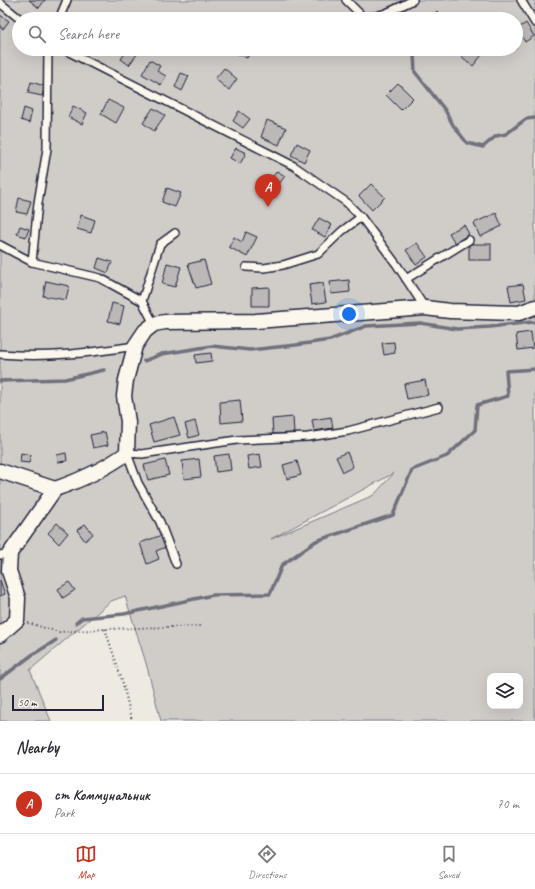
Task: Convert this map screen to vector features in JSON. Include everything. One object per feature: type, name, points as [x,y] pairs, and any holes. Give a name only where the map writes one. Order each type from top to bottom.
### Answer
[{"type":"street","points":[[0,635],[17,620],[18,598],[8,571],[5,554],[55,489],[85,478],[111,464],[127,453],[128,422],[124,396],[126,380],[135,346],[145,331],[154,324],[165,322],[256,321],[426,308],[450,311],[519,313],[535,307]]},
{"type":"street","points":[[0,471],[55,489]]},
{"type":"lane","points":[[62,12],[67,0]]},
{"type":"lane","points":[[346,0],[358,12]]},
{"type":"lane","points":[[389,12],[413,0]]},
{"type":"lane","points":[[521,0],[535,23]]},
{"type":"lane","points":[[0,3],[12,13]]},
{"type":"lane","points":[[32,262],[38,203],[47,149],[48,56]]},
{"type":"lane","points":[[77,56],[294,166],[346,202],[361,217],[426,308]]},
{"type":"lane","points":[[246,267],[264,268],[283,265],[318,254],[342,231],[361,217]]},
{"type":"lane","points":[[142,301],[160,244],[175,233]]},
{"type":"lane","points":[[406,280],[469,240]]},
{"type":"lane","points":[[0,246],[32,262],[100,278],[142,301],[154,324]]},
{"type":"lane","points":[[0,354],[30,356],[97,352],[135,346]]},
{"type":"lane","points":[[176,564],[160,522],[138,483],[127,453],[142,454],[237,440],[308,437],[348,431],[439,407]]},
{"type":"path","points":[[17,620],[58,632],[104,628],[202,626]]},
{"type":"path","points":[[104,628],[122,680],[132,721]]},
{"type":"shaded area","points":[[0,0],[535,0],[535,721],[161,721],[146,663],[125,596],[111,601],[30,670],[51,721],[0,721]],"holes":[[[394,473],[374,495],[271,539]]]},
{"type":"building","points":[[29,0],[45,0],[39,8]]},
{"type":"building","points":[[0,15],[9,21],[3,29],[0,27]]},
{"type":"building","points":[[526,23],[534,36],[525,42],[523,39],[523,25]]},
{"type":"building","points":[[123,56],[136,56],[129,65],[121,59]]},
{"type":"building","points":[[461,56],[481,56],[473,66]]},
{"type":"building","points":[[150,60],[160,66],[157,71],[166,76],[161,85],[142,74]]},
{"type":"building","points":[[224,68],[237,79],[229,90],[215,79]]},
{"type":"building","points":[[181,73],[189,76],[182,91],[175,87]]},
{"type":"building","points":[[31,82],[45,86],[42,96],[28,93]]},
{"type":"building","points":[[398,83],[413,98],[401,110],[386,95]]},
{"type":"building","points":[[108,100],[124,108],[116,123],[101,114]]},
{"type":"building","points":[[73,106],[87,113],[82,124],[68,117]]},
{"type":"building","points":[[24,108],[32,111],[29,123],[21,120]]},
{"type":"building","points":[[153,108],[165,115],[154,131],[143,123]]},
{"type":"building","points":[[239,111],[250,119],[243,128],[233,121]]},
{"type":"building","points":[[267,120],[286,128],[279,145],[261,137]]},
{"type":"building","points":[[297,143],[310,150],[304,162],[291,155]]},
{"type":"building","points":[[236,148],[246,153],[240,164],[230,158]]},
{"type":"building","points":[[277,171],[285,176],[279,184],[271,179]]},
{"type":"building","points":[[371,184],[385,197],[372,210],[359,196]]},
{"type":"building","points":[[167,188],[181,193],[175,207],[162,202]]},
{"type":"building","points":[[19,198],[31,201],[27,214],[16,212]]},
{"type":"building","points":[[496,213],[502,226],[480,237],[474,223]]},
{"type":"building","points":[[81,215],[95,220],[91,233],[77,229]]},
{"type":"building","points":[[319,218],[332,225],[325,237],[312,230]]},
{"type":"building","points":[[464,225],[469,234],[455,243],[449,233]]},
{"type":"building","points":[[20,226],[29,229],[26,237],[17,234]]},
{"type":"building","points":[[246,232],[257,237],[247,257],[229,247],[234,237],[242,242]]},
{"type":"building","points":[[417,243],[427,257],[416,265],[406,250]]},
{"type":"building","points":[[469,244],[491,244],[491,260],[469,260]]},
{"type":"building","points":[[99,258],[112,262],[108,273],[96,268]]},
{"type":"building","points":[[204,260],[211,284],[196,288],[188,264]]},
{"type":"building","points":[[167,263],[181,267],[175,287],[162,284]]},
{"type":"building","points":[[349,280],[350,292],[331,294],[330,282]]},
{"type":"building","points":[[46,281],[69,286],[66,300],[43,296]]},
{"type":"building","points":[[323,283],[326,302],[312,304],[309,285]]},
{"type":"building","points":[[523,284],[526,299],[511,302],[508,286]]},
{"type":"building","points":[[269,287],[269,306],[252,306],[252,288]]},
{"type":"building","points":[[112,303],[124,306],[120,324],[108,321]]},
{"type":"building","points":[[531,332],[533,348],[518,350],[516,334]]},
{"type":"building","points":[[394,342],[395,353],[384,355],[382,343]]},
{"type":"building","points":[[211,353],[212,361],[196,363],[195,355]]},
{"type":"building","points":[[425,380],[428,395],[407,399],[404,384]]},
{"type":"building","points":[[240,400],[242,421],[221,423],[220,402]]},
{"type":"building","points":[[174,417],[180,435],[154,442],[149,425]]},
{"type":"building","points":[[293,417],[294,433],[273,434],[272,419]]},
{"type":"building","points":[[331,417],[333,428],[314,431],[312,420]]},
{"type":"building","points":[[195,421],[199,435],[189,438],[185,424]]},
{"type":"building","points":[[105,432],[108,445],[93,448],[90,435]]},
{"type":"building","points":[[347,452],[353,467],[343,472],[336,457]]},
{"type":"building","points":[[21,453],[31,455],[29,463],[20,462]]},
{"type":"building","points":[[66,453],[67,461],[58,462],[57,455]]},
{"type":"building","points":[[229,454],[231,470],[216,472],[214,456]]},
{"type":"building","points":[[260,454],[262,467],[249,469],[247,456]]},
{"type":"building","points":[[199,459],[201,477],[184,479],[182,461]]},
{"type":"building","points":[[165,460],[169,475],[148,480],[144,465]]},
{"type":"building","points":[[297,461],[301,475],[287,479],[283,465]]},
{"type":"building","points":[[57,523],[68,533],[59,544],[48,533]]},
{"type":"building","points":[[85,524],[93,534],[85,541],[77,530]]},
{"type":"building","points":[[162,535],[166,547],[156,551],[159,559],[147,564],[140,543]]},
{"type":"building","points":[[0,580],[5,594],[0,596]]},
{"type":"building","points":[[69,582],[75,590],[63,598],[58,589]]},
{"type":"waterway","points":[[414,56],[415,72],[445,110],[453,125],[467,143],[483,147],[496,136],[506,134],[526,119],[535,118]]},
{"type":"waterway","points":[[144,361],[162,354],[212,346],[250,350],[330,340],[366,326],[420,323],[457,329],[532,322],[535,323]]},
{"type":"waterway","points":[[76,623],[82,618],[124,614],[213,595],[270,594],[282,565],[316,541],[393,515],[412,470],[447,456],[475,430],[477,405],[508,396],[506,371],[535,369]]},
{"type":"waterway","points":[[0,381],[65,379],[104,370]]},
{"type":"waterway","points":[[0,679],[32,655],[56,640]]},
{"type":"place","name":"ст Коммунальник","points":[[268,207]]}]
